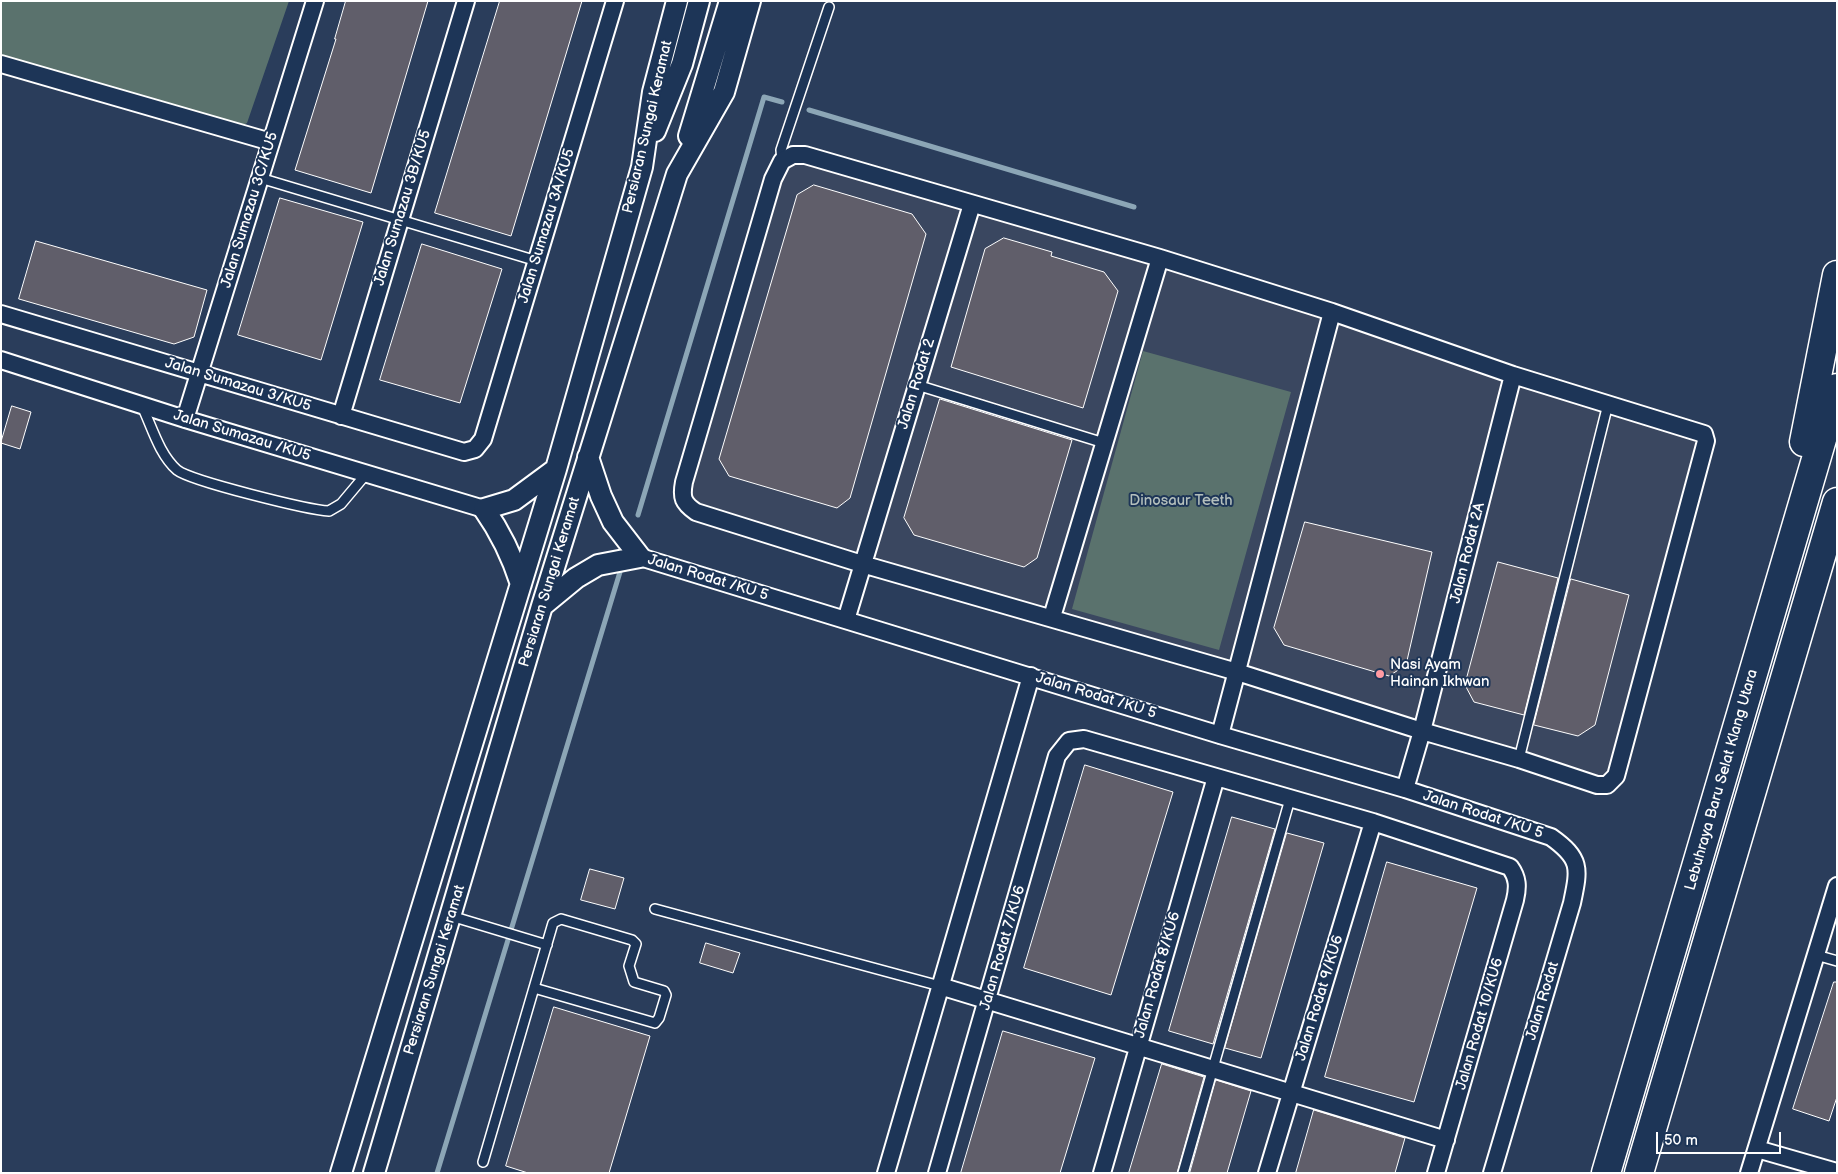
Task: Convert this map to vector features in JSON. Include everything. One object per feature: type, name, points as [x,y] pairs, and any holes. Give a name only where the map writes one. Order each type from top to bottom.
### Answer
[{"type":"highway","points":[[1774,603],[1796,474],[1837,276]]},
{"type":"highway","name":"Lebuhraya Baru Selat Klang Utara","points":[[1606,1173],[1837,388]]},
{"type":"highway","name":"Lebuhraya Baru Selat Klang Utara","points":[[1639,1173],[1837,502]]},
{"type":"highway","points":[[1750,801],[1837,544]]},
{"type":"street","name":"Jalan Sumazau 3C/KU5","points":[[184,419],[200,374],[315,1]]},
{"type":"street","name":"Jalan Sumazau 3B/KU5","points":[[341,416],[466,1]]},
{"type":"street","name":"Jalan Sumazau 3A/KU5","points":[[475,449],[483,439],[615,1]]},
{"type":"street","name":"Persiaran Sungai Keramat","points":[[341,1173],[556,469],[642,163],[653,92],[677,1]]},
{"type":"street","points":[[642,163],[682,64],[699,1]]},
{"type":"street","points":[[678,174],[730,1]]},
{"type":"street","name":"Persiaran Sungai Keramat","points":[[374,1173],[542,606],[678,174],[724,92],[750,1]]},
{"type":"street","points":[[1,64],[271,142]]},
{"type":"street","points":[[793,155],[805,155],[972,204],[1160,258],[1332,312],[1513,375],[1704,434],[1706,441],[1616,776],[1602,786],[1238,672],[1052,617],[862,564],[696,512],[685,505],[682,495],[773,179],[782,161],[793,155]]},
{"type":"street","name":"Jalan Rodat 2","points":[[846,620],[972,204]]},
{"type":"street","points":[[1052,617],[1160,258]]},
{"type":"street","points":[[1220,735],[1332,312]]},
{"type":"street","name":"Jalan Sumazau 3/KU5","points":[[1,314],[464,452],[475,449]]},
{"type":"street","name":"Jalan Sumazau /KU5","points":[[1,360],[184,419],[484,509]]},
{"type":"street","name":"Jalan Rodat 2A","points":[[1405,789],[1422,731],[1513,375]]},
{"type":"street","points":[[542,606],[576,578],[598,566],[640,557],[613,522],[600,496],[588,457]]},
{"type":"street","points":[[521,584],[512,555],[501,533],[484,509],[514,500],[556,469]]},
{"type":"street","name":"Jalan Rodat /KU 5","points":[[640,557],[1220,735],[1405,789],[1551,837]]},
{"type":"street","points":[[886,1173],[1030,676]]},
{"type":"street","name":"Jalan Rodat 7/KU6","points":[[937,1173],[1057,756],[1069,742],[1084,739],[1216,777]]},
{"type":"street","points":[[1216,777],[1373,822]]},
{"type":"street","name":"Jalan Rodat 8/KU6","points":[[1102,1173],[1137,1045],[1216,777]]},
{"type":"street","name":"Jalan Rodat 10/KU6","points":[[1373,822],[1510,867],[1516,875],[1518,886],[1516,900],[1436,1173]]},
{"type":"street","name":"Jalan Rodat 9/KU6","points":[[1267,1173],[1373,822]]},
{"type":"street","name":"Jalan Rodat","points":[[1492,1173],[1572,904],[1578,873],[1570,850],[1551,837]]},
{"type":"street","points":[[1749,1173],[1837,886]]},
{"type":"street","points":[[414,933],[418,948],[426,951],[437,942],[451,917]]},
{"type":"street","points":[[940,986],[1446,1140]]},
{"type":"street","points":[[1757,1149],[1837,1172]]},
{"type":"lane","points":[[782,161],[781,150],[829,7]]},
{"type":"lane","points":[[260,178],[536,261]]},
{"type":"lane","points":[[917,385],[1104,443]]},
{"type":"lane","points":[[1519,759],[1608,404]]},
{"type":"lane","points":[[142,406],[166,456],[185,475],[206,482],[329,512],[340,504],[368,474]]},
{"type":"lane","points":[[1182,1173],[1290,799]]},
{"type":"lane","points":[[655,909],[940,986]]},
{"type":"lane","points":[[451,917],[547,945]]},
{"type":"lane","points":[[484,1162],[534,988],[554,923],[561,919],[632,940],[636,944],[629,966],[634,982],[664,991],[666,995],[660,1018],[655,1023],[534,988]]},
{"type":"lane","points":[[1816,955],[1837,961]]},
{"type":"shaded area","points":[[795,161],[806,162],[1345,323],[1697,437],[1606,778],[1599,780],[690,500],[691,481],[786,168]]},
{"type":"green space","points":[[1,1],[289,1],[247,123],[230,132],[1,67]]},
{"type":"green space","name":"Dinosaur Teeth","points":[[1143,351],[1291,392],[1219,650],[1072,609]]},
{"type":"building","points":[[346,1],[428,1],[371,193],[295,170]]},
{"type":"building","points":[[500,1],[582,1],[511,236],[435,213]]},
{"type":"building","points":[[814,185],[912,214],[926,234],[850,498],[837,508],[729,476],[719,459],[797,195]]},
{"type":"building","points":[[280,198],[363,222],[321,360],[238,335]]},
{"type":"building","points":[[1004,238],[1052,252],[1051,256],[1104,272],[1118,291],[1083,408],[951,367],[985,249]]},
{"type":"building","points":[[36,241],[207,290],[194,337],[174,344],[19,299]]},
{"type":"building","points":[[422,244],[502,269],[460,403],[380,380]]},
{"type":"building","points":[[940,399],[1072,440],[1037,558],[1024,567],[914,535],[904,518]]},
{"type":"building","points":[[12,406],[31,412],[20,449],[1,443]]},
{"type":"building","points":[[1305,522],[1432,552],[1406,665],[1389,676],[1284,645],[1274,628]]},
{"type":"building","points":[[1498,562],[1558,578],[1524,715],[1474,702],[1465,685]]},
{"type":"building","points":[[1571,579],[1629,595],[1595,725],[1578,736],[1534,725]]},
{"type":"building","points":[[1085,765],[1173,792],[1111,995],[1024,968]]},
{"type":"building","points":[[1232,817],[1275,829],[1213,1044],[1169,1031]]},
{"type":"building","points":[[1287,833],[1324,843],[1261,1058],[1225,1048]]},
{"type":"building","points":[[1387,862],[1477,888],[1414,1102],[1325,1077]]},
{"type":"building","points":[[590,869],[624,878],[615,909],[581,900]]},
{"type":"building","points":[[706,943],[740,953],[733,973],[700,963]]},
{"type":"building","points":[[1834,982],[1837,982],[1837,1097],[1829,1121],[1793,1109]]},
{"type":"building","points":[[554,1007],[650,1036],[609,1173],[528,1173],[506,1166]]},
{"type":"building","points":[[1003,1031],[1095,1058],[1060,1173],[961,1173]]},
{"type":"building","points":[[1162,1064],[1204,1077],[1177,1173],[1129,1173]]},
{"type":"building","points":[[1216,1080],[1251,1091],[1227,1173],[1190,1173]]},
{"type":"building","points":[[1314,1110],[1405,1138],[1395,1173],[1296,1173]]},
{"type":"waterway","points":[[638,515],[764,97],[782,102]]},
{"type":"waterway","points":[[809,110],[1134,207]]},
{"type":"waterway","points":[[437,1173],[620,572]]},
{"type":"place","name":"Nasi Ayam Hainan Ikhwan","points":[[1380,674]]}]
